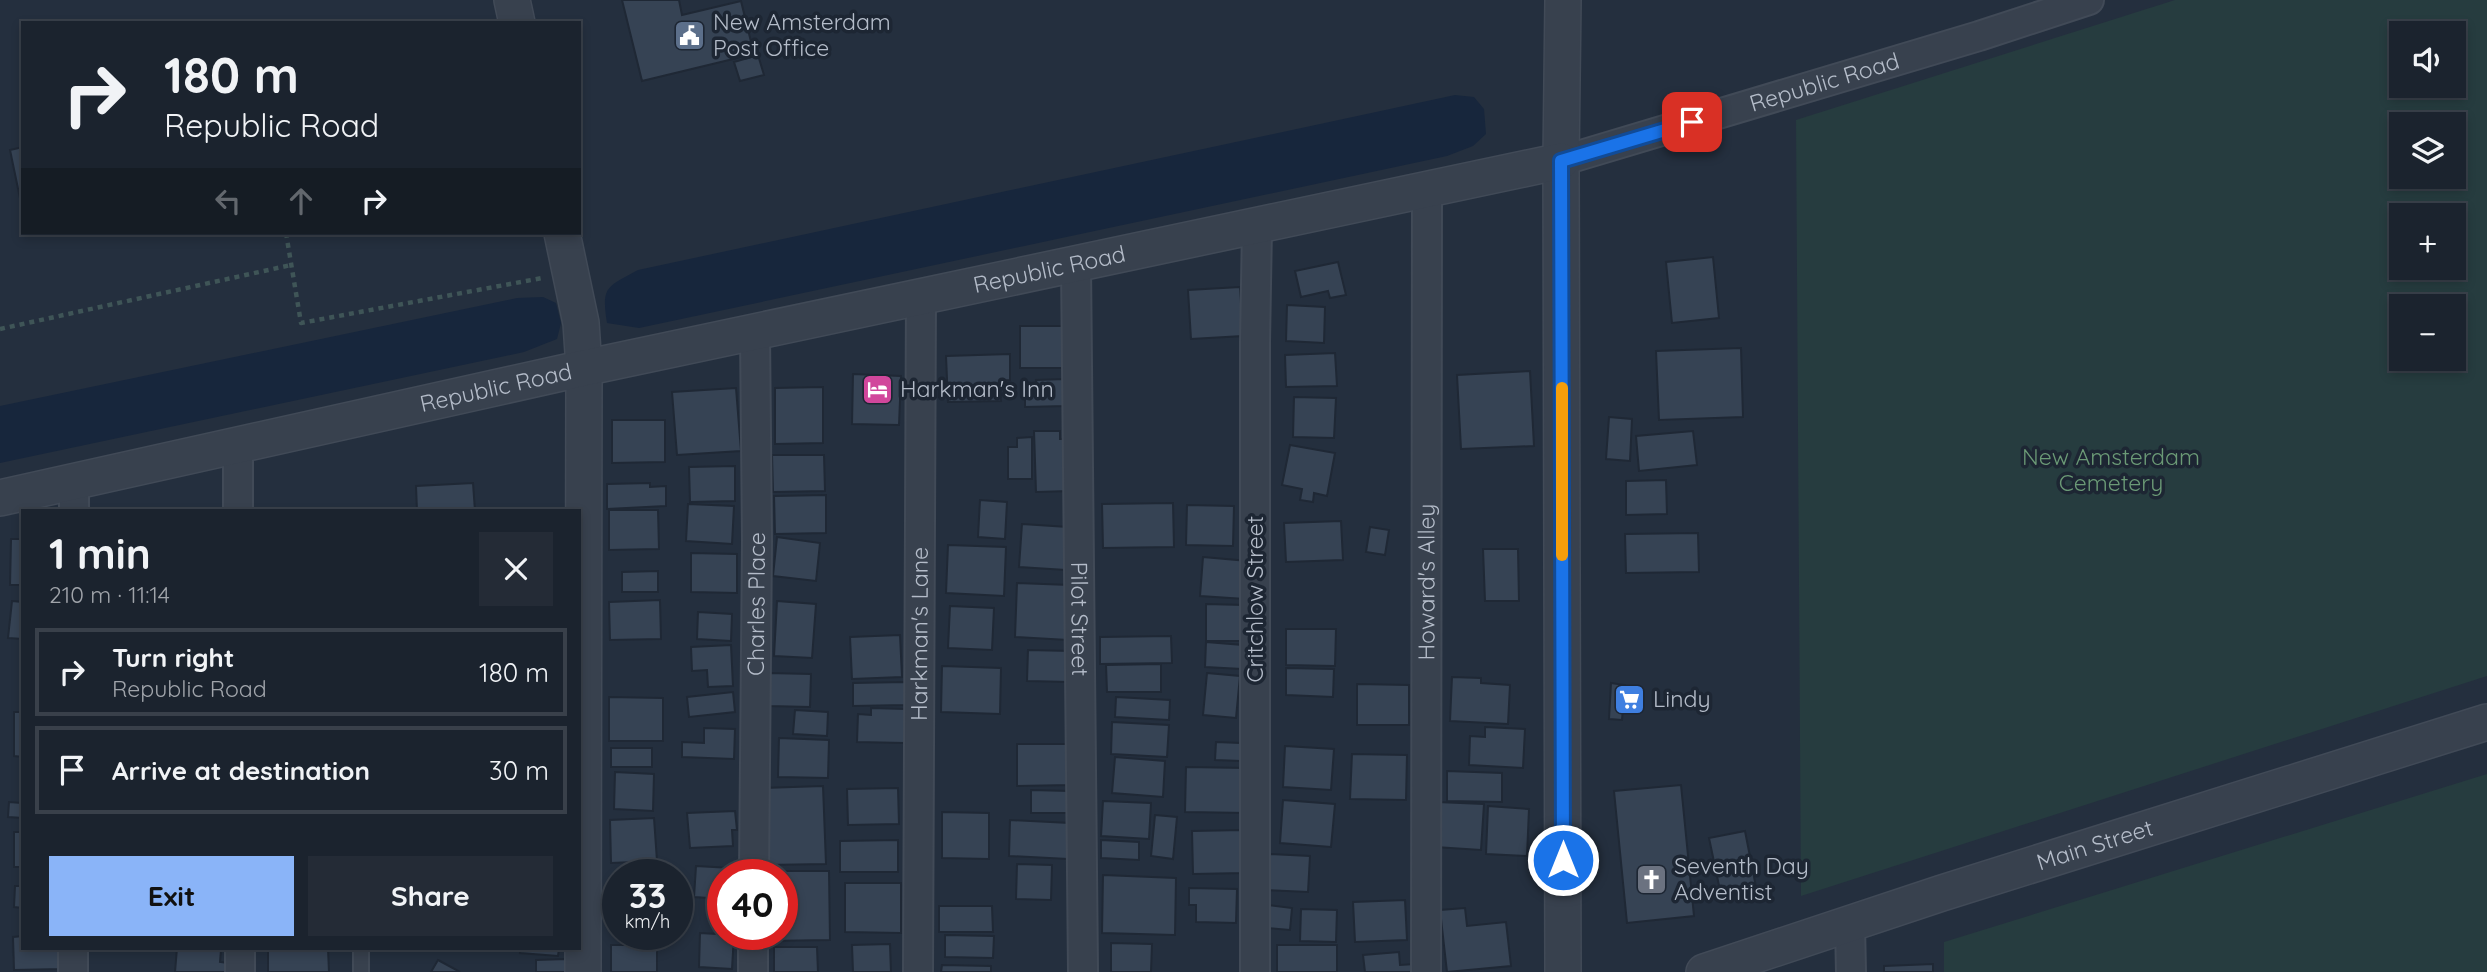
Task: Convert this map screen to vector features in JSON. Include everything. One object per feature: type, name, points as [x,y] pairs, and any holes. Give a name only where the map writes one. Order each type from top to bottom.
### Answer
[{"type":"street","points":[[512,0],[517,21]]},
{"type":"street","points":[[1563,0],[1563,972]]},
{"type":"street","name":"Republic Road","points":[[0,498],[74,496],[238,446],[584,368],[1561,161],[1966,40],[2089,0]]},
{"type":"street","name":"Howard's Alley","points":[[1426,972],[1427,190]]},
{"type":"street","name":"Critchlow Street","points":[[1255,972],[1256,227]]},
{"type":"street","points":[[562,235],[581,323],[584,368],[583,972]]},
{"type":"street","name":"Pilot Street","points":[[1076,265],[1083,972]]},
{"type":"street","name":"Harkman's Lane","points":[[918,972],[921,296]]},
{"type":"street","name":"Charles Place","points":[[754,859],[757,541],[755,333]]},
{"type":"street","points":[[238,446],[238,509]]},
{"type":"street","name":"Main Street","points":[[1704,972],[1942,893],[2487,722]]},
{"type":"street","points":[[1850,925],[1851,972]]},
{"type":"street","points":[[73,950],[73,972]]},
{"type":"street","points":[[240,950],[240,972]]},
{"type":"street","points":[[753,950],[753,972]]},
{"type":"lane","points":[[361,950],[362,972]]},
{"type":"path","points":[[286,235],[301,323],[571,272]]},
{"type":"path","points":[[0,329],[291,265]]},
{"type":"green space","name":"New Amsterdam Cemetery","points":[[2175,0],[2487,0],[2487,676],[1801,896],[1796,120]]},
{"type":"green space","points":[[2487,774],[2487,972],[1944,972],[1944,942]]},
{"type":"water","points":[[1455,95],[1474,97],[1484,109],[1486,134],[1473,146],[1447,156],[639,328],[607,323],[606,294],[613,284],[638,270]]},
{"type":"water","points":[[543,297],[556,303],[561,323],[557,339],[524,352],[0,463],[0,406],[517,298]]},
{"type":"building","name":"New Amsterdam Post Office","points":[[622,0],[679,0],[682,15],[741,1],[754,54],[642,81]]},
{"type":"building","points":[[758,55],[764,75],[740,81],[734,62]]},
{"type":"building","points":[[21,147],[21,203],[10,150]]},
{"type":"building","points":[[1713,257],[1719,318],[1672,323],[1666,262]]},
{"type":"building","points":[[1338,262],[1346,295],[1330,298],[1328,291],[1301,297],[1295,271]]},
{"type":"building","points":[[1240,287],[1243,336],[1191,339],[1188,290]]},
{"type":"building","points":[[1287,305],[1325,307],[1324,343],[1286,341]]},
{"type":"building","points":[[1020,326],[1068,326],[1068,368],[1020,368]]},
{"type":"building","points":[[1741,348],[1743,417],[1659,420],[1656,351]]},
{"type":"building","points":[[1335,353],[1337,386],[1286,387],[1285,355]]},
{"type":"building","points":[[1010,354],[1010,380],[1000,381],[1001,401],[948,402],[946,356]]},
{"type":"building","points":[[1530,371],[1534,446],[1461,449],[1457,375]]},
{"type":"building","points":[[853,374],[901,376],[899,425],[852,424]]},
{"type":"building","points":[[1065,379],[1066,406],[1025,407],[1025,388],[1037,387],[1036,380]]},
{"type":"building","points":[[823,387],[823,443],[775,444],[775,388]]},
{"type":"building","points":[[736,388],[741,451],[677,455],[672,392]]},
{"type":"building","points":[[1294,397],[1336,398],[1334,438],[1293,437]]},
{"type":"building","points":[[1609,417],[1632,419],[1630,461],[1606,459]]},
{"type":"building","points":[[612,420],[665,420],[665,462],[612,463]]},
{"type":"building","points":[[1034,431],[1060,431],[1060,439],[1068,439],[1070,491],[1036,492]]},
{"type":"building","points":[[1693,431],[1697,465],[1639,471],[1636,436]]},
{"type":"building","points":[[1032,437],[1032,479],[1008,479],[1008,447],[1017,447],[1017,438]]},
{"type":"building","points":[[1290,445],[1335,453],[1327,496],[1314,493],[1313,502],[1300,500],[1302,489],[1282,485]]},
{"type":"building","points":[[772,455],[824,455],[825,491],[773,492]]},
{"type":"building","points":[[735,466],[735,501],[690,502],[689,467]]},
{"type":"building","points":[[1666,480],[1667,514],[1626,515],[1626,481]]},
{"type":"building","points":[[473,483],[475,509],[417,509],[416,486]]},
{"type":"building","points":[[650,483],[650,487],[666,486],[666,506],[607,509],[607,484]]},
{"type":"building","points":[[826,495],[826,533],[775,534],[774,496]]},
{"type":"building","points":[[980,500],[1007,502],[1005,539],[978,537]]},
{"type":"building","points":[[1173,503],[1174,547],[1103,548],[1102,504]]},
{"type":"building","points":[[688,504],[734,506],[732,544],[686,541]]},
{"type":"building","points":[[1187,505],[1234,506],[1233,546],[1186,545]]},
{"type":"building","points":[[609,510],[658,510],[659,549],[609,550]]},
{"type":"building","points":[[1341,521],[1343,560],[1286,562],[1284,523]]},
{"type":"building","points":[[1022,524],[1068,527],[1066,570],[1019,567]]},
{"type":"building","points":[[1370,527],[1389,530],[1385,555],[1366,552]]},
{"type":"building","points":[[1698,533],[1699,572],[1626,573],[1625,534]]},
{"type":"building","points":[[777,537],[820,543],[816,581],[773,576]]},
{"type":"building","points":[[11,539],[21,539],[21,585],[10,585]]},
{"type":"building","points":[[948,545],[1006,547],[1004,596],[946,593]]},
{"type":"building","points":[[1483,549],[1518,549],[1519,601],[1485,601]]},
{"type":"building","points":[[691,553],[737,554],[737,593],[691,592]]},
{"type":"building","points":[[1203,557],[1248,561],[1245,599],[1200,596]]},
{"type":"building","points":[[658,571],[658,592],[622,592],[622,572]]},
{"type":"building","points":[[1017,583],[1070,585],[1068,640],[1015,637]]},
{"type":"building","points":[[660,600],[661,639],[610,640],[609,602]]},
{"type":"building","points":[[12,601],[21,602],[21,639],[8,638]]},
{"type":"building","points":[[777,601],[816,604],[812,658],[774,656]]},
{"type":"building","points":[[1206,604],[1244,605],[1244,641],[1206,641]]},
{"type":"building","points":[[950,606],[994,608],[992,650],[948,648]]},
{"type":"building","points":[[698,612],[732,614],[731,641],[697,639]]},
{"type":"building","points":[[1286,629],[1336,629],[1335,666],[1286,665]]},
{"type":"building","points":[[900,635],[902,677],[852,679],[850,637]]},
{"type":"building","points":[[1171,636],[1172,663],[1100,664],[1100,637]]},
{"type":"building","points":[[1206,642],[1243,645],[1242,669],[1205,667]]},
{"type":"building","points":[[731,645],[733,686],[708,687],[707,670],[692,671],[691,647]]},
{"type":"building","points":[[1028,650],[1071,651],[1070,682],[1027,681]]},
{"type":"building","points":[[1161,664],[1161,692],[1107,692],[1106,665]]},
{"type":"building","points":[[942,666],[1001,668],[1000,714],[941,712]]},
{"type":"building","points":[[1286,668],[1334,669],[1333,697],[1286,695]]},
{"type":"building","points":[[768,673],[811,674],[810,707],[768,706]]},
{"type":"building","points":[[1207,673],[1240,676],[1236,718],[1203,715]]},
{"type":"building","points":[[1452,677],[1481,678],[1481,683],[1510,685],[1508,724],[1450,721]]},
{"type":"building","points":[[905,682],[906,705],[853,706],[853,683]]},
{"type":"building","points":[[1611,683],[1625,685],[1622,720],[1609,719]]},
{"type":"building","points":[[1357,684],[1409,685],[1409,725],[1357,725]]},
{"type":"building","points":[[733,692],[735,712],[689,717],[687,697]]},
{"type":"building","points":[[609,697],[663,698],[663,741],[609,741]]},
{"type":"building","points":[[1116,697],[1170,700],[1169,720],[1115,717]]},
{"type":"building","points":[[871,708],[906,709],[905,743],[857,742],[858,714],[871,715]]},
{"type":"building","points":[[795,710],[828,712],[827,736],[793,734]]},
{"type":"building","points":[[14,712],[21,712],[21,757],[14,756]]},
{"type":"building","points":[[1112,722],[1169,725],[1167,757],[1111,754]]},
{"type":"building","points":[[1485,727],[1525,729],[1523,768],[1469,765],[1470,736],[1485,737]]},
{"type":"building","points":[[704,728],[735,729],[734,759],[682,757],[682,742],[704,743]]},
{"type":"building","points":[[779,738],[829,740],[828,778],[778,777]]},
{"type":"building","points":[[1216,742],[1241,743],[1241,761],[1215,760]]},
{"type":"building","points":[[1017,744],[1071,744],[1071,785],[1017,786]]},
{"type":"building","points":[[1285,746],[1334,749],[1331,790],[1283,787]]},
{"type":"building","points":[[611,748],[652,748],[652,767],[611,767]]},
{"type":"building","points":[[1352,754],[1407,755],[1406,800],[1350,799]]},
{"type":"building","points":[[1115,757],[1165,761],[1163,797],[1112,793]]},
{"type":"building","points":[[1186,767],[1247,768],[1247,813],[1185,812]]},
{"type":"building","points":[[1447,771],[1502,773],[1502,802],[1447,801]]},
{"type":"building","points":[[615,772],[654,774],[653,811],[614,809]]},
{"type":"building","points":[[1681,785],[1694,916],[1627,923],[1614,791]]},
{"type":"building","points":[[823,786],[826,864],[798,864],[798,859],[766,859],[763,788]]},
{"type":"building","points":[[898,788],[899,824],[848,825],[847,789]]},
{"type":"building","points":[[1031,790],[1070,791],[1070,813],[1031,813]]},
{"type":"building","points":[[1283,800],[1335,804],[1331,847],[1280,843]]},
{"type":"building","points":[[1103,801],[1151,803],[1149,839],[1101,836]]},
{"type":"building","points":[[9,802],[21,803],[21,818],[8,817]]},
{"type":"building","points":[[1437,802],[1484,804],[1481,850],[1435,847]]},
{"type":"building","points":[[1488,806],[1529,809],[1527,856],[1486,854]]},
{"type":"building","points":[[735,811],[737,830],[732,830],[733,846],[690,848],[687,813]]},
{"type":"building","points":[[942,812],[989,813],[989,859],[942,858]]},
{"type":"building","points":[[1155,815],[1177,817],[1173,859],[1151,856]]},
{"type":"building","points":[[654,818],[657,859],[611,859],[610,820]]},
{"type":"building","points":[[1010,820],[1070,823],[1068,859],[1009,856]]},
{"type":"building","points":[[1243,830],[1244,873],[1193,874],[1192,831]]},
{"type":"building","points":[[1745,831],[1757,892],[1722,900],[1709,838]]},
{"type":"building","points":[[14,832],[21,832],[21,867],[14,867]]},
{"type":"building","points":[[898,840],[898,872],[840,872],[840,841]]},
{"type":"building","points":[[1101,840],[1139,842],[1139,860],[1101,858]]},
{"type":"building","points":[[1270,854],[1310,856],[1308,892],[1267,890]]},
{"type":"building","points":[[1017,864],[1052,865],[1051,900],[1016,899]]},
{"type":"building","points":[[696,866],[707,867],[707,898],[694,897]]},
{"type":"building","points":[[798,871],[829,871],[830,940],[798,941]]},
{"type":"building","points":[[1103,875],[1176,878],[1175,935],[1102,933]]},
{"type":"building","points":[[845,883],[901,883],[901,933],[845,932]]},
{"type":"building","points":[[15,886],[21,886],[21,908],[14,907]]},
{"type":"building","points":[[1189,888],[1237,889],[1236,923],[1196,922],[1196,905],[1189,905]]},
{"type":"building","points":[[1405,900],[1407,940],[1355,942],[1353,902]]},
{"type":"building","points":[[1268,905],[1292,908],[1290,930],[1266,928]]},
{"type":"building","points":[[939,906],[992,906],[993,932],[939,932]]},
{"type":"building","points":[[1465,908],[1467,926],[1506,922],[1511,966],[1447,972],[1440,910]]},
{"type":"building","points":[[1301,909],[1337,910],[1336,942],[1300,941]]},
{"type":"building","points":[[700,933],[707,933],[707,950],[733,950],[732,969],[699,967]]},
{"type":"building","points":[[945,935],[994,936],[993,958],[945,957]]},
{"type":"building","points":[[21,936],[21,950],[61,950],[62,969],[14,970],[13,937]]},
{"type":"building","points":[[1111,943],[1152,944],[1151,972],[1111,972]]},
{"type":"building","points":[[890,944],[891,972],[853,972],[852,945]]},
{"type":"building","points":[[1277,945],[1337,945],[1337,972],[1277,972]]},
{"type":"building","points":[[817,947],[818,972],[774,972],[774,950]]},
{"type":"building","points":[[177,950],[221,950],[220,962],[228,963],[228,972],[175,972]]},
{"type":"building","points":[[268,950],[328,950],[329,972],[268,972]]},
{"type":"building","points":[[521,950],[559,950],[558,956],[520,953]]},
{"type":"building","points":[[611,950],[657,950],[657,972],[611,972]]},
{"type":"building","points":[[1399,952],[1400,965],[1415,964],[1416,972],[1365,972],[1363,955]]},
{"type":"building","points":[[566,959],[567,972],[536,972],[536,960]]},
{"type":"building","points":[[438,960],[460,972],[431,972]]},
{"type":"building","points":[[1933,964],[1933,972],[1884,972],[1884,966]]},
{"type":"building","points":[[942,965],[991,966],[991,972],[941,972]]},
{"type":"slow traffic","points":[[1562,388],[1562,555]]},
{"type":"place","name":"New Amsterdam Post Office","points":[[690,35]]},
{"type":"place","name":"Harkman's Inn","points":[[877,389]]},
{"type":"place","name":"Lindy","points":[[1630,699]]},
{"type":"place","name":"Seventh Day Adventist","points":[[1651,879]]},
{"type":"route","points":[[1563,860],[1561,161],[1692,122]]}]
